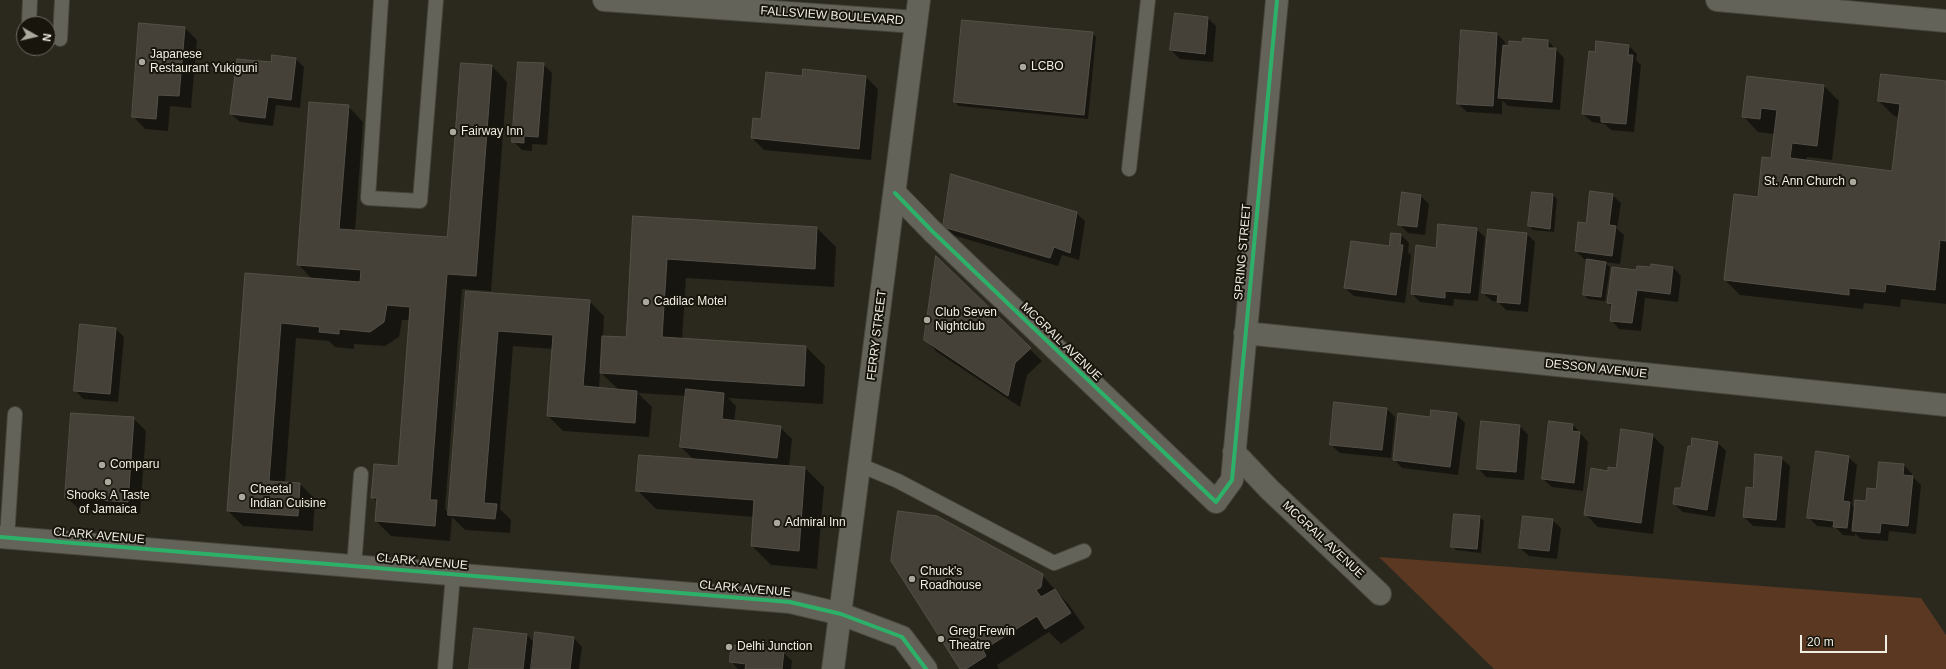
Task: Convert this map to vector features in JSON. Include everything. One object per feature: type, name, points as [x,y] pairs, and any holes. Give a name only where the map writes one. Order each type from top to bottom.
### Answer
[{"type":"main road","name":"FERRY STREET","points":[[833,669],[919,0]]},
{"type":"street","name":"FALLSVIEW BOULEVARD","points":[[604,0],[916,22]]},
{"type":"street","name":"SPRING STREET","points":[[1216,502],[1232,480],[1277,0]]},
{"type":"street","points":[[1717,0],[1946,22]]},
{"type":"street","name":"MCGRAIL AVENUE","points":[[895,193],[966,264],[1216,502]]},
{"type":"street","name":"DESSON AVENUE","points":[[1246,333],[1946,405]]},
{"type":"street","name":"MCGRAIL AVENUE","points":[[1234,452],[1269,490],[1380,594]]},
{"type":"street","name":"CLARK AVENUE","points":[[3,538],[790,602],[841,614],[902,637],[926,669]]},
{"type":"lane","points":[[29,16],[30,0]]},
{"type":"lane","points":[[60,39],[62,0]]},
{"type":"lane","points":[[381,0],[368,198],[420,201],[436,0]]},
{"type":"lane","points":[[1129,169],[1148,0]]},
{"type":"lane","points":[[3,538],[15,414]]},
{"type":"lane","points":[[860,465],[898,481],[1054,563],[1084,551]]},
{"type":"lane","points":[[354,566],[361,474]]},
{"type":"lane","points":[[445,669],[453,575]]},
{"type":"shaded area","points":[[1379,557],[1921,598],[1946,635],[1946,669],[1494,669]]},
{"type":"building","points":[[1175,13],[1208,17],[1205,54],[1170,50]]},
{"type":"building","name":"LCBO","points":[[962,20],[1093,32],[1084,115],[954,102]]},
{"type":"building","points":[[139,23],[185,27],[179,96],[158,95],[156,119],[132,117]]},
{"type":"building","points":[[1461,30],[1497,33],[1493,106],[1457,104]]},
{"type":"building","points":[[1523,38],[1548,40],[1548,48],[1556,48],[1552,102],[1498,98],[1503,45],[1509,46],[1509,41],[1522,42]]},
{"type":"building","points":[[1596,41],[1629,45],[1628,55],[1633,55],[1626,124],[1601,122],[1601,116],[1582,114],[1589,51],[1595,52]]},
{"type":"building","points":[[272,55],[296,58],[291,100],[268,97],[265,118],[230,114],[237,59],[271,62]]},
{"type":"building","points":[[518,62],[544,63],[538,137],[524,136],[524,143],[512,142]]},
{"type":"building","points":[[461,63],[492,65],[476,276],[447,274],[430,500],[437,500],[435,526],[375,521],[377,498],[371,498],[374,464],[398,466],[410,307],[387,305],[384,322],[370,332],[339,329],[339,334],[319,332],[320,327],[281,323],[269,481],[300,483],[298,516],[227,511],[245,273],[360,282],[361,270],[297,265],[309,102],[349,105],[339,229],[447,237]]},
{"type":"building","points":[[803,69],[866,76],[859,149],[751,138],[753,118],[761,119],[766,72],[802,76]]},
{"type":"building","name":"St. Ann Church","points":[[1881,74],[1946,81],[1946,241],[1940,240],[1935,290],[1886,284],[1885,292],[1849,288],[1849,295],[1724,280],[1734,194],[1758,197],[1762,157],[1771,158],[1777,110],[1761,108],[1760,119],[1742,117],[1747,76],[1824,85],[1817,146],[1792,143],[1790,158],[1892,171],[1900,104],[1878,101]]},
{"type":"building","points":[[951,174],[1077,212],[1070,253],[1054,247],[1050,258],[943,227]]},
{"type":"building","points":[[1590,191],[1613,194],[1609,225],[1616,226],[1612,256],[1575,251],[1578,222],[1586,223]]},
{"type":"building","points":[[1402,192],[1421,195],[1417,227],[1398,225]]},
{"type":"building","points":[[1532,192],[1553,194],[1550,229],[1528,226]]},
{"type":"building","name":"Cadilac Motel","points":[[633,216],[817,227],[815,269],[667,259],[662,337],[806,346],[804,386],[600,373],[602,336],[626,337]]},
{"type":"building","points":[[1438,224],[1477,228],[1470,293],[1445,291],[1445,298],[1411,294],[1416,245],[1436,248]]},
{"type":"building","points":[[1488,229],[1527,233],[1520,304],[1497,302],[1498,295],[1482,293]]},
{"type":"building","points":[[1391,233],[1401,234],[1400,245],[1403,245],[1396,295],[1344,288],[1351,241],[1389,246]]},
{"type":"building","points":[[936,256],[1031,348],[1015,363],[1008,396],[924,340]]},
{"type":"building","points":[[1587,259],[1606,262],[1601,297],[1583,295]]},
{"type":"building","points":[[1651,264],[1673,267],[1670,294],[1637,290],[1632,323],[1610,321],[1612,304],[1607,303],[1612,267],[1636,270],[1637,266],[1651,267]]},
{"type":"building","points":[[466,291],[590,300],[583,386],[637,391],[635,423],[547,416],[553,335],[498,331],[484,503],[497,504],[495,519],[448,515]]},
{"type":"building","points":[[80,324],[116,328],[110,394],[74,391]]},
{"type":"building","points":[[686,389],[724,393],[722,419],[781,426],[777,458],[680,447]]},
{"type":"building","points":[[1334,402],[1387,408],[1382,450],[1330,445]]},
{"type":"building","points":[[1431,410],[1457,413],[1450,467],[1393,460],[1398,413],[1430,417]]},
{"type":"building","points":[[71,413],[134,417],[128,502],[65,498]]},
{"type":"building","points":[[1481,421],[1520,425],[1516,472],[1477,469]]},
{"type":"building","points":[[1549,421],[1573,424],[1572,431],[1580,432],[1574,483],[1542,479]]},
{"type":"building","points":[[1621,429],[1653,434],[1641,523],[1584,515],[1591,468],[1608,471],[1608,467],[1616,468]]},
{"type":"building","points":[[1692,438],[1718,442],[1707,510],[1673,504],[1675,488],[1681,488],[1688,446],[1691,446]]},
{"type":"building","points":[[1816,451],[1849,456],[1843,501],[1850,502],[1847,528],[1833,527],[1834,521],[1807,518]]},
{"type":"building","points":[[1755,454],[1782,457],[1776,520],[1743,517],[1746,487],[1753,488]]},
{"type":"building","name":"Admiral Inn","points":[[639,455],[805,467],[799,551],[751,546],[754,500],[636,491]]},
{"type":"building","points":[[1879,462],[1904,464],[1903,475],[1913,476],[1908,526],[1881,523],[1880,533],[1852,531],[1855,500],[1866,501],[1867,488],[1876,489]]},
{"type":"building","points":[[898,511],[937,516],[1043,574],[1041,587],[1036,590],[1041,597],[1055,589],[1071,613],[1045,629],[1037,616],[983,650],[986,656],[966,669],[960,669],[891,561]]},
{"type":"building","points":[[1454,514],[1480,516],[1477,549],[1451,547]]},
{"type":"building","points":[[1523,516],[1553,519],[1549,551],[1519,548]]},
{"type":"building","points":[[474,628],[527,634],[523,669],[469,669]]},
{"type":"building","points":[[535,632],[574,637],[570,669],[531,669]]},
{"type":"building","points":[[731,645],[784,651],[782,669],[745,669],[746,664],[730,662]]},
{"type":"cycle path","points":[[895,193],[932,231],[1216,502],[1232,480],[1277,0]]},
{"type":"cycle path","points":[[0,537],[790,602],[841,614],[902,637],[926,669]]},
{"type":"place","name":"Japanese Restaurant Yukiguni","points":[[142,62]]},
{"type":"place","name":"LCBO","points":[[1023,67]]},
{"type":"place","name":"Fairway Inn","points":[[453,132]]},
{"type":"place","name":"St. Ann Church","points":[[1853,182]]},
{"type":"place","name":"Cadilac Motel","points":[[646,302]]},
{"type":"place","name":"Club Seven Nightclub","points":[[927,320]]},
{"type":"place","name":"Comparu","points":[[102,465]]},
{"type":"place","name":"Shooks A Taste of Jamaica","points":[[108,482]]},
{"type":"place","name":"Cheetal Indian Cuisine","points":[[242,497]]},
{"type":"place","name":"Admiral Inn","points":[[777,523]]},
{"type":"place","name":"Chuck's Roadhouse","points":[[912,579]]},
{"type":"place","name":"Greg Frewin Theatre","points":[[941,639]]},
{"type":"place","name":"Delhi Junction","points":[[729,647]]}]
